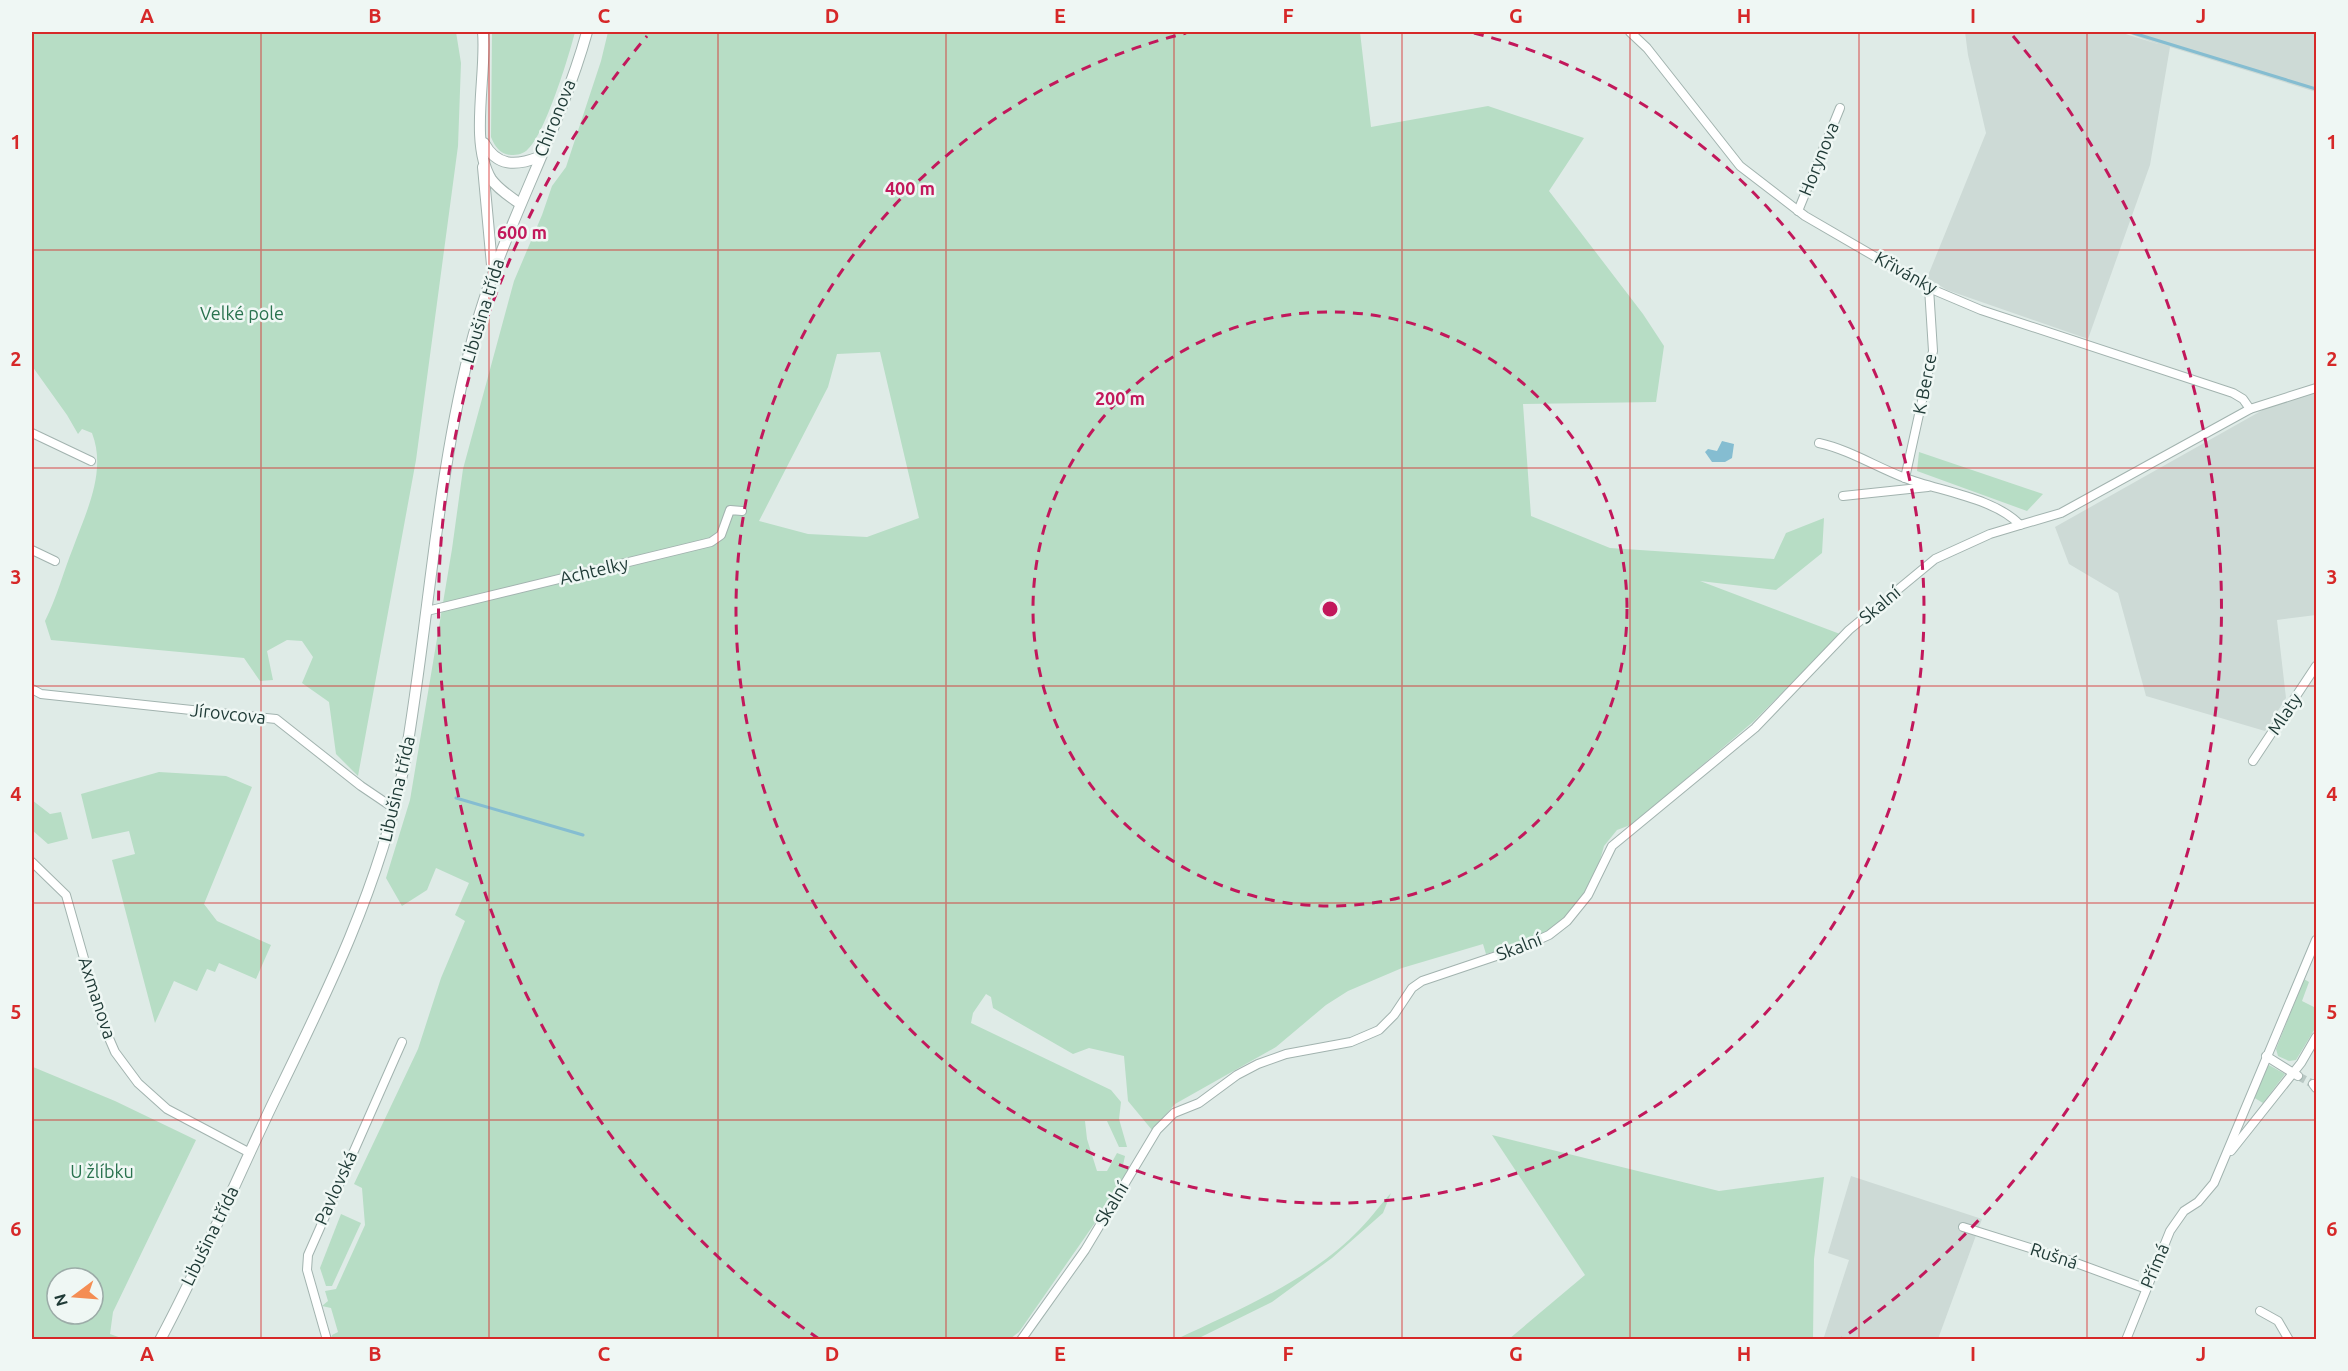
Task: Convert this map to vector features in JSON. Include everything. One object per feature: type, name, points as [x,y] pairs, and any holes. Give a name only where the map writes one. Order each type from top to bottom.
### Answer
[{"type":"street","points":[[483,32],[482,138],[492,246],[492,277]]},
{"type":"street","name":"Chironova","points":[[519,202],[568,88],[587,32]]},
{"type":"street","name":"Křivánky","points":[[1632,32],[1740,166],[1798,211],[1929,288],[1981,310],[2233,393],[2243,399],[2250,409]]},
{"type":"street","name":"Horynova","points":[[1798,211],[1840,108]]},
{"type":"street","points":[[482,138],[493,155],[504,163],[517,164],[539,157]]},
{"type":"street","points":[[482,138],[490,177],[498,187],[519,202]]},
{"type":"street","name":"Libušina třída","points":[[160,1340],[335,974],[377,869],[395,809],[410,735],[456,412],[473,338],[519,202]]},
{"type":"street","name":"K Berce","points":[[1905,478],[1933,351],[1929,288]]},
{"type":"street","name":"Skalní","points":[[1020,1340],[1085,1250],[1157,1130],[1174,1113],[1199,1103],[1237,1075],[1258,1064],[1286,1054],[1313,1051],[1351,1042],[1379,1030],[1394,1015],[1412,988],[1422,981],[1520,948],[1549,935],[1579,909],[1612,846],[1755,728],[1849,630],[1935,559],[1983,537],[2061,513],[2250,409],[2316,388]]},
{"type":"street","points":[[32,433],[91,461]]},
{"type":"street","points":[[1819,443],[1837,447],[1905,478],[2004,511],[2020,525]]},
{"type":"street","points":[[1843,496],[1931,487]]},
{"type":"street","name":"Achtelky","points":[[427,611],[711,542],[721,535],[730,510],[742,511]]},
{"type":"street","points":[[32,550],[55,561]]},
{"type":"street","name":"Mlaty","points":[[2253,761],[2316,666]]},
{"type":"street","name":"Jírovcova","points":[[32,689],[41,694],[276,719],[361,786],[395,809]]},
{"type":"street","name":"Axmanova","points":[[32,862],[66,895],[102,1022],[115,1052],[138,1083],[167,1109],[250,1153]]},
{"type":"street","points":[[2226,1156],[2316,940]]},
{"type":"street","points":[[2226,1156],[2296,1073],[2316,1037]]},
{"type":"street","name":"Pavlovská","points":[[327,1340],[307,1270],[308,1255],[402,1042]]},
{"type":"street","points":[[2266,1056],[2296,1073]]},
{"type":"street","name":"Přímá","points":[[2126,1340],[2145,1288],[2170,1231],[2184,1211],[2198,1202],[2214,1183],[2226,1156]]},
{"type":"street","name":"Rušná","points":[[1963,1227],[2068,1260],[2145,1288]]},
{"type":"street","points":[[2260,1311],[2278,1321],[2289,1340]]},
{"type":"shaded area","points":[[1965,32],[2119,32],[2158,44],[2124,32],[2316,32],[2316,92],[2170,47],[2150,165],[2088,339],[1947,290],[1927,278],[1986,133]]},
{"type":"shaded area","points":[[2316,393],[2316,615],[2277,620],[2286,698],[2265,731],[2146,696],[2118,593],[2069,564],[2055,527],[2268,407]]},
{"type":"shaded area","points":[[1851,1176],[1982,1219],[1938,1339],[1823,1340],[1849,1260],[1828,1253]]},
{"type":"green space","name":"Velké pole","points":[[32,32],[456,32],[461,63],[458,146],[416,460],[358,776],[336,754],[329,702],[302,683],[313,657],[302,641],[287,640],[267,651],[273,680],[260,681],[244,658],[51,640],[45,621],[89,506],[97,462],[92,433],[82,429],[78,434],[32,366]]},
{"type":"green space","points":[[492,32],[575,32],[556,94],[542,128],[528,149],[518,154],[511,155],[501,152],[491,137]]},
{"type":"green space","points":[[608,32],[1360,32],[1371,127],[1488,106],[1584,138],[1549,191],[1643,314],[1664,346],[1656,402],[1523,404],[1531,516],[1610,548],[1774,559],[1786,533],[1824,518],[1822,553],[1776,590],[1700,581],[1840,634],[1754,721],[1633,824],[1617,830],[1604,846],[1598,867],[1574,912],[1557,927],[1518,945],[1486,954],[1483,944],[1402,968],[1348,991],[1326,1005],[1276,1047],[1175,1104],[1152,1130],[1128,1101],[1124,1056],[1089,1048],[1073,1054],[993,1008],[991,997],[986,994],[973,1013],[971,1023],[1111,1090],[1121,1102],[1119,1119],[1127,1147],[1119,1147],[1107,1121],[1085,1121],[1087,1139],[1097,1171],[1107,1171],[1117,1153],[1125,1156],[1123,1165],[1129,1170],[1115,1194],[1019,1332],[1010,1339],[331,1340],[332,1335],[338,1332],[331,1308],[322,1306],[328,1301],[325,1291],[336,1289],[365,1225],[362,1188],[354,1184],[418,1049],[441,978],[465,921],[455,915],[469,883],[436,868],[427,890],[402,906],[386,878],[410,800],[463,469],[514,281],[552,186],[566,167],[601,61]],"holes":[[[880,352],[919,518],[867,537],[808,534],[759,521],[828,387],[837,354]]]},
{"type":"green space","points":[[1919,452],[2043,494],[2027,511],[1917,471]]},
{"type":"green space","points":[[159,772],[226,776],[252,787],[204,904],[217,921],[271,945],[256,979],[219,963],[215,972],[207,969],[197,991],[174,981],[155,1023],[112,860],[135,854],[129,831],[92,839],[81,794]]},
{"type":"green space","points":[[32,800],[50,814],[61,812],[68,839],[48,844],[32,830]]},
{"type":"green space","points":[[2304,979],[2309,982],[2302,1001],[2316,1008],[2316,1027],[2296,1060],[2289,1061],[2278,1056],[2276,1049]]},
{"type":"green space","points":[[2267,1064],[2285,1074],[2263,1103],[2253,1097]]},
{"type":"green space","name":"U žlíbku","points":[[33,1067],[115,1101],[196,1140],[113,1312],[110,1334],[124,1339],[32,1339]]},
{"type":"green space","points":[[1492,1135],[1719,1191],[1824,1177],[1814,1259],[1813,1339],[1509,1339],[1585,1275]]},
{"type":"green space","points":[[1391,1193],[1383,1213],[1332,1258],[1272,1302],[1197,1339],[1177,1339],[1270,1294],[1316,1266],[1355,1234]]},
{"type":"green space","points":[[341,1214],[361,1223],[332,1286],[326,1286],[320,1268]]},
{"type":"water","points":[[1722,441],[1734,444],[1732,458],[1725,462],[1712,462],[1705,452],[1708,449],[1717,451]]},
{"type":"waterway","points":[[2130,32],[2316,89]]},
{"type":"waterway","points":[[456,798],[583,835]]},
{"type":"tunnel","points":[[2298,1076],[2313,1084]]}]
